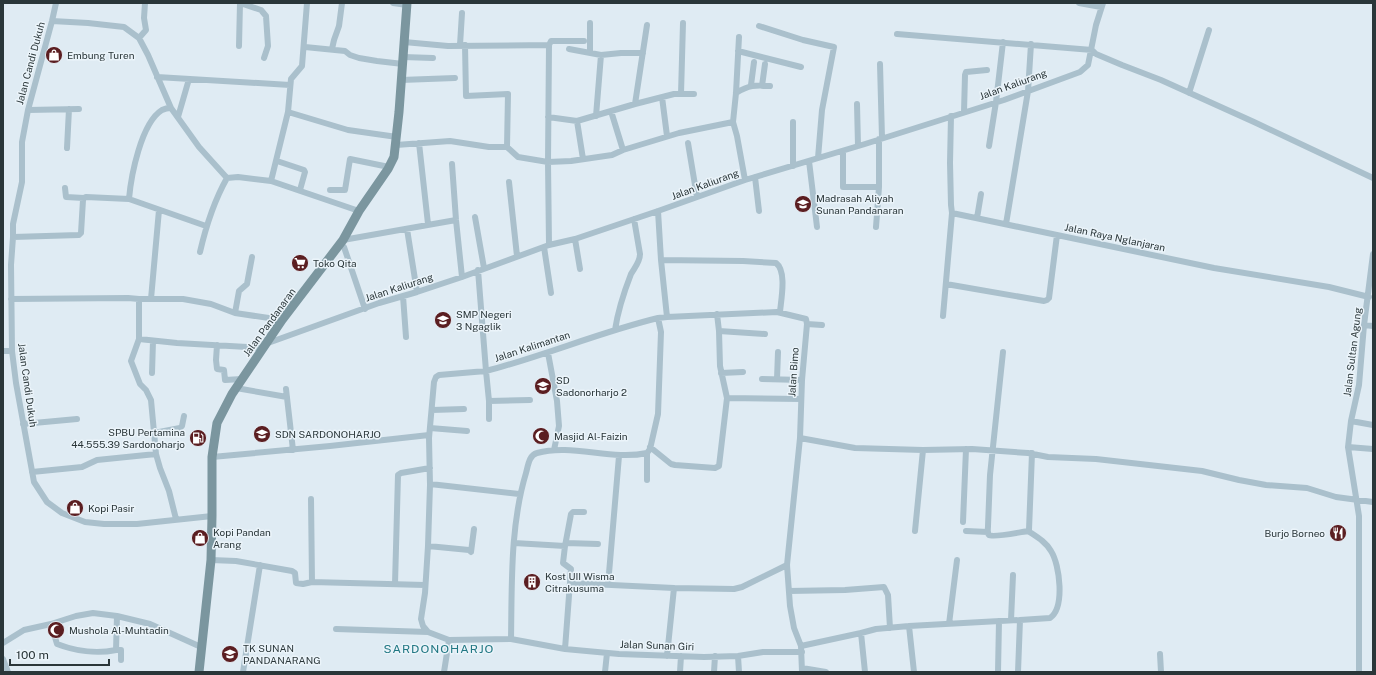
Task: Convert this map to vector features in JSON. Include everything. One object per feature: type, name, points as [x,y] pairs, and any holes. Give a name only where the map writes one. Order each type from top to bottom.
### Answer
[{"type":"main road","name":"Jalan Pandanaran","points":[[199,672],[211,560],[212,457],[218,423],[227,402],[282,320],[344,244],[359,211],[389,167],[394,156],[407,4]]},
{"type":"street","name":"Jalan Candi Dukuh","points":[[56,3],[28,110],[22,142],[22,182],[13,224],[11,265],[12,351],[16,383],[34,482],[47,502],[62,512],[85,522],[104,524],[137,524],[212,516]]},
{"type":"street","points":[[139,38],[146,30],[144,18],[145,3]]},
{"type":"street","points":[[239,46],[240,3],[261,10],[266,16],[268,46],[264,58]]},
{"type":"street","points":[[271,181],[288,112],[291,79],[302,66],[307,3]]},
{"type":"street","points":[[332,49],[340,26],[342,3]]},
{"type":"street","points":[[393,3],[407,4]]},
{"type":"street","points":[[1079,3],[1102,5]]},
{"type":"street","name":"Jalan Kaliurang","points":[[265,345],[365,309],[462,277],[546,246],[575,239],[745,180],[843,151],[996,102],[1080,72],[1088,65],[1096,25],[1102,5]]},
{"type":"street","points":[[462,13],[462,45],[466,96],[508,94],[507,147]]},
{"type":"street","points":[[52,21],[124,27],[139,38],[171,108],[199,147],[227,178],[271,181],[359,211]]},
{"type":"street","points":[[590,23],[590,53]]},
{"type":"street","points":[[681,94],[683,23]]},
{"type":"street","points":[[635,104],[647,25]]},
{"type":"street","points":[[759,26],[803,40],[834,47],[822,110],[818,158]]},
{"type":"street","points":[[1189,93],[1209,30]]},
{"type":"street","points":[[897,34],[1092,50],[1122,65],[1189,93],[1373,178]]},
{"type":"street","points":[[739,37],[733,122],[738,136],[745,180]]},
{"type":"street","points":[[551,293],[546,246],[549,45],[551,41],[584,41]]},
{"type":"street","points":[[404,42],[448,46],[549,45]]},
{"type":"street","points":[[989,146],[1003,42]]},
{"type":"street","points":[[1006,224],[1028,91],[1031,44]]},
{"type":"street","points":[[304,47],[345,51],[350,55],[359,58],[377,61],[403,61],[433,58]]},
{"type":"street","points":[[569,49],[601,55],[643,53]]},
{"type":"street","points":[[738,51],[801,67]]},
{"type":"street","points":[[596,116],[601,55]]},
{"type":"street","points":[[751,86],[754,62]]},
{"type":"street","points":[[762,86],[765,64]]},
{"type":"street","points":[[876,227],[879,187],[880,64]]},
{"type":"street","points":[[964,112],[966,72],[987,70]]},
{"type":"street","points":[[157,77],[290,85]]},
{"type":"street","points":[[401,80],[455,78]]},
{"type":"street","points":[[178,116],[189,79]]},
{"type":"street","points":[[736,93],[746,87],[770,86]]},
{"type":"street","points":[[548,117],[577,121],[662,97],[681,94],[694,94]]},
{"type":"street","points":[[662,97],[667,136]]},
{"type":"street","points":[[857,104],[858,146]]},
{"type":"street","points":[[130,199],[130,191],[138,154],[146,130],[154,118],[163,110],[171,108]]},
{"type":"street","points":[[67,148],[70,109]]},
{"type":"street","points":[[28,110],[79,109]]},
{"type":"street","points":[[611,111],[623,150]]},
{"type":"street","points":[[288,112],[348,130],[396,141],[419,143],[450,141],[489,147],[507,147],[518,157],[548,162],[571,162],[612,155],[667,136],[733,122]]},
{"type":"street","points":[[943,316],[952,213],[950,163],[951,116]]},
{"type":"street","points":[[577,121],[583,159]]},
{"type":"street","points":[[793,122],[793,166]]},
{"type":"street","points":[[419,143],[428,224]]},
{"type":"street","points":[[688,143],[698,197]]},
{"type":"street","points":[[843,151],[843,187],[879,187]]},
{"type":"street","points":[[330,190],[345,190],[350,159],[389,167]]},
{"type":"street","points":[[277,161],[304,170],[300,190]]},
{"type":"street","points":[[808,161],[816,227]]},
{"type":"street","points":[[452,164],[462,277]]},
{"type":"street","points":[[756,177],[759,211]]},
{"type":"street","points":[[200,252],[206,226],[218,193],[227,178]]},
{"type":"street","points":[[509,182],[517,256]]},
{"type":"street","points":[[65,188],[66,197],[130,199],[206,226]]},
{"type":"street","points":[[976,218],[980,194]]},
{"type":"street","points":[[13,237],[79,235],[81,233],[84,198]]},
{"type":"street","points":[[151,299],[159,210]]},
{"type":"street","points":[[658,211],[667,317],[780,312],[805,318],[807,324],[822,325]]},
{"type":"street","name":"Jalan Raya Nglanjaran","points":[[952,213],[1207,266],[1329,287],[1369,297]]},
{"type":"street","name":"Jalan Kalimantan","points":[[475,217],[481,269],[486,371],[548,353],[616,330],[658,318],[667,317]]},
{"type":"street","points":[[616,330],[619,309],[632,273],[640,260],[634,219]]},
{"type":"street","points":[[365,309],[344,244],[428,224],[456,220]]},
{"type":"street","points":[[407,229],[417,292]]},
{"type":"street","points":[[946,284],[1044,301],[1047,300],[1049,298],[1057,235]]},
{"type":"street","points":[[575,239],[580,269]]},
{"type":"street","name":"Jalan Sultan Agung","points":[[1359,672],[1359,516],[1358,500],[1348,447],[1351,422],[1360,384],[1364,325],[1369,297],[1373,255]]},
{"type":"street","points":[[235,313],[239,291],[247,284],[252,256]]},
{"type":"street","points":[[661,260],[776,263],[781,270],[782,277],[780,312]]},
{"type":"street","points":[[403,296],[406,337]]},
{"type":"street","points":[[12,299],[183,299],[211,304],[235,313],[282,320]]},
{"type":"street","points":[[139,299],[139,339],[131,361],[140,384],[146,390],[151,400],[156,454],[169,491],[176,519]]},
{"type":"street","points":[[648,450],[675,465],[710,468],[718,467],[727,398],[721,373],[717,314]]},
{"type":"street","points":[[647,480],[648,450],[658,414],[661,332],[658,318]]},
{"type":"street","name":"Jalan Bimo","points":[[802,670],[802,649],[794,628],[790,606],[787,565],[800,438],[802,380],[807,324]]},
{"type":"street","points":[[1364,325],[1373,326]]},
{"type":"street","points":[[719,331],[765,334]]},
{"type":"street","points":[[139,339],[217,345],[265,345]]},
{"type":"street","points":[[152,373],[153,341]]},
{"type":"street","points":[[217,345],[217,369],[224,370],[225,380],[242,379]]},
{"type":"street","points":[[3,351],[12,351]]},
{"type":"street","points":[[777,379],[778,352]]},
{"type":"street","points":[[988,532],[990,475],[994,450],[1003,352]]},
{"type":"street","points":[[548,353],[557,401],[559,426],[554,450]]},
{"type":"street","points":[[428,632],[423,626],[421,619],[428,546],[430,432],[434,382],[436,377],[439,375],[486,371],[489,419]]},
{"type":"street","points":[[721,373],[743,372]]},
{"type":"street","points":[[762,378],[802,380]]},
{"type":"street","points":[[236,388],[287,397]]},
{"type":"street","points":[[286,389],[293,450]]},
{"type":"street","points":[[727,398],[802,399]]},
{"type":"street","points":[[488,401],[530,400]]},
{"type":"street","points":[[432,410],[464,410]]},
{"type":"street","points":[[154,433],[180,428],[182,426],[184,416]]},
{"type":"street","points":[[23,424],[77,419]]},
{"type":"street","points":[[1351,422],[1373,425]]},
{"type":"street","points":[[212,457],[293,450],[430,432],[468,431]]},
{"type":"street","points":[[800,438],[855,448],[994,450],[1032,453],[1048,457],[1096,459],[1202,471],[1238,480],[1266,485],[1307,488],[1336,497],[1373,502]]},
{"type":"street","points":[[1348,447],[1373,449]]},
{"type":"street","points":[[963,522],[966,449]]},
{"type":"street","points":[[511,639],[514,543],[519,494],[533,455],[554,450],[584,451],[619,456],[635,455],[648,450]]},
{"type":"street","points":[[915,532],[923,450]]},
{"type":"street","points":[[966,531],[988,532],[989,535],[992,536],[1028,531],[1032,453]]},
{"type":"street","points":[[32,472],[78,468],[97,460],[156,454]]},
{"type":"street","points":[[608,585],[619,456]]},
{"type":"street","points":[[395,584],[398,475],[401,473],[430,468]]},
{"type":"street","points":[[430,484],[519,494]]},
{"type":"street","points":[[311,499],[312,582]]},
{"type":"street","points":[[565,649],[571,569],[563,563],[562,560],[571,514],[573,512],[584,512]]},
{"type":"street","points":[[428,546],[469,550],[471,552],[474,529]]},
{"type":"street","name":"Jalan Sunan Giri","points":[[449,640],[511,639],[565,649],[607,653],[667,656],[738,656],[763,652],[802,649],[861,633],[890,628],[1050,618],[1057,611],[1059,597],[1059,579],[1055,559],[1045,543],[1028,531]]},
{"type":"street","points":[[514,543],[565,545],[598,544]]},
{"type":"street","points":[[211,560],[236,561],[292,571],[295,573],[296,583],[300,584],[308,584],[312,582],[425,585]]},
{"type":"street","points":[[949,624],[957,560]]},
{"type":"street","points":[[243,672],[260,565]]},
{"type":"street","points":[[570,583],[674,588],[738,589],[787,565]]},
{"type":"street","points":[[1011,620],[1013,576]]},
{"type":"street","points":[[789,591],[845,590],[884,587],[888,596],[890,628]]},
{"type":"street","points":[[667,656],[674,588]]},
{"type":"street","points":[[3,643],[24,630],[51,624],[76,616],[94,613],[117,616],[150,624],[201,647]]},
{"type":"street","points":[[116,650],[117,616]]},
{"type":"street","points":[[1018,672],[1020,620]]},
{"type":"street","points":[[998,672],[999,621]]},
{"type":"street","points":[[51,624],[57,644],[68,648],[96,652],[121,650],[121,660]]},
{"type":"street","points":[[909,626],[914,672]]},
{"type":"street","points":[[336,630],[428,632],[449,640],[444,672]]},
{"type":"street","points":[[861,633],[865,672]]},
{"type":"street","points":[[605,672],[607,653]]},
{"type":"street","points":[[1160,654],[1161,672]]},
{"type":"street","points":[[680,672],[681,656]]},
{"type":"street","points":[[714,672],[715,656]]},
{"type":"street","points":[[738,656],[739,672]]},
{"type":"street","points":[[3,659],[8,672]]},
{"type":"street","points":[[802,670],[826,672]]},
{"type":"place","name":"Embung Turen","points":[[54,55]]},
{"type":"place","name":"Madrasah Aliyah Sunan Pandanaran","points":[[803,204]]},
{"type":"place","name":"Toko Qita","points":[[300,263]]},
{"type":"place","name":"SMP Negeri 3 Ngaglik","points":[[443,320]]},
{"type":"place","name":"SD Sadonorharjo 2","points":[[543,386]]},
{"type":"place","name":"SDN SARDONOHARJO","points":[[262,434]]},
{"type":"place","name":"Masjid Al-Faizin","points":[[541,436]]},
{"type":"place","name":"SPBU Pertamina 44.555.39 Sardonoharjo","points":[[198,438]]},
{"type":"place","name":"Kopi Pasir","points":[[75,508]]},
{"type":"place","name":"Burjo Borneo","points":[[1338,533]]},
{"type":"place","name":"Kopi Pandan Arang","points":[[200,538]]},
{"type":"place","name":"Kost UII Wisma Citrakusuma","points":[[532,582]]},
{"type":"place","name":"Mushola Al-Muhtadin","points":[[56,630]]},
{"type":"place","name":"TK SUNAN PANDANARANG","points":[[230,654]]},
{"type":"district","name":"SARDONOHARJO","points":[[439,649]]}]
